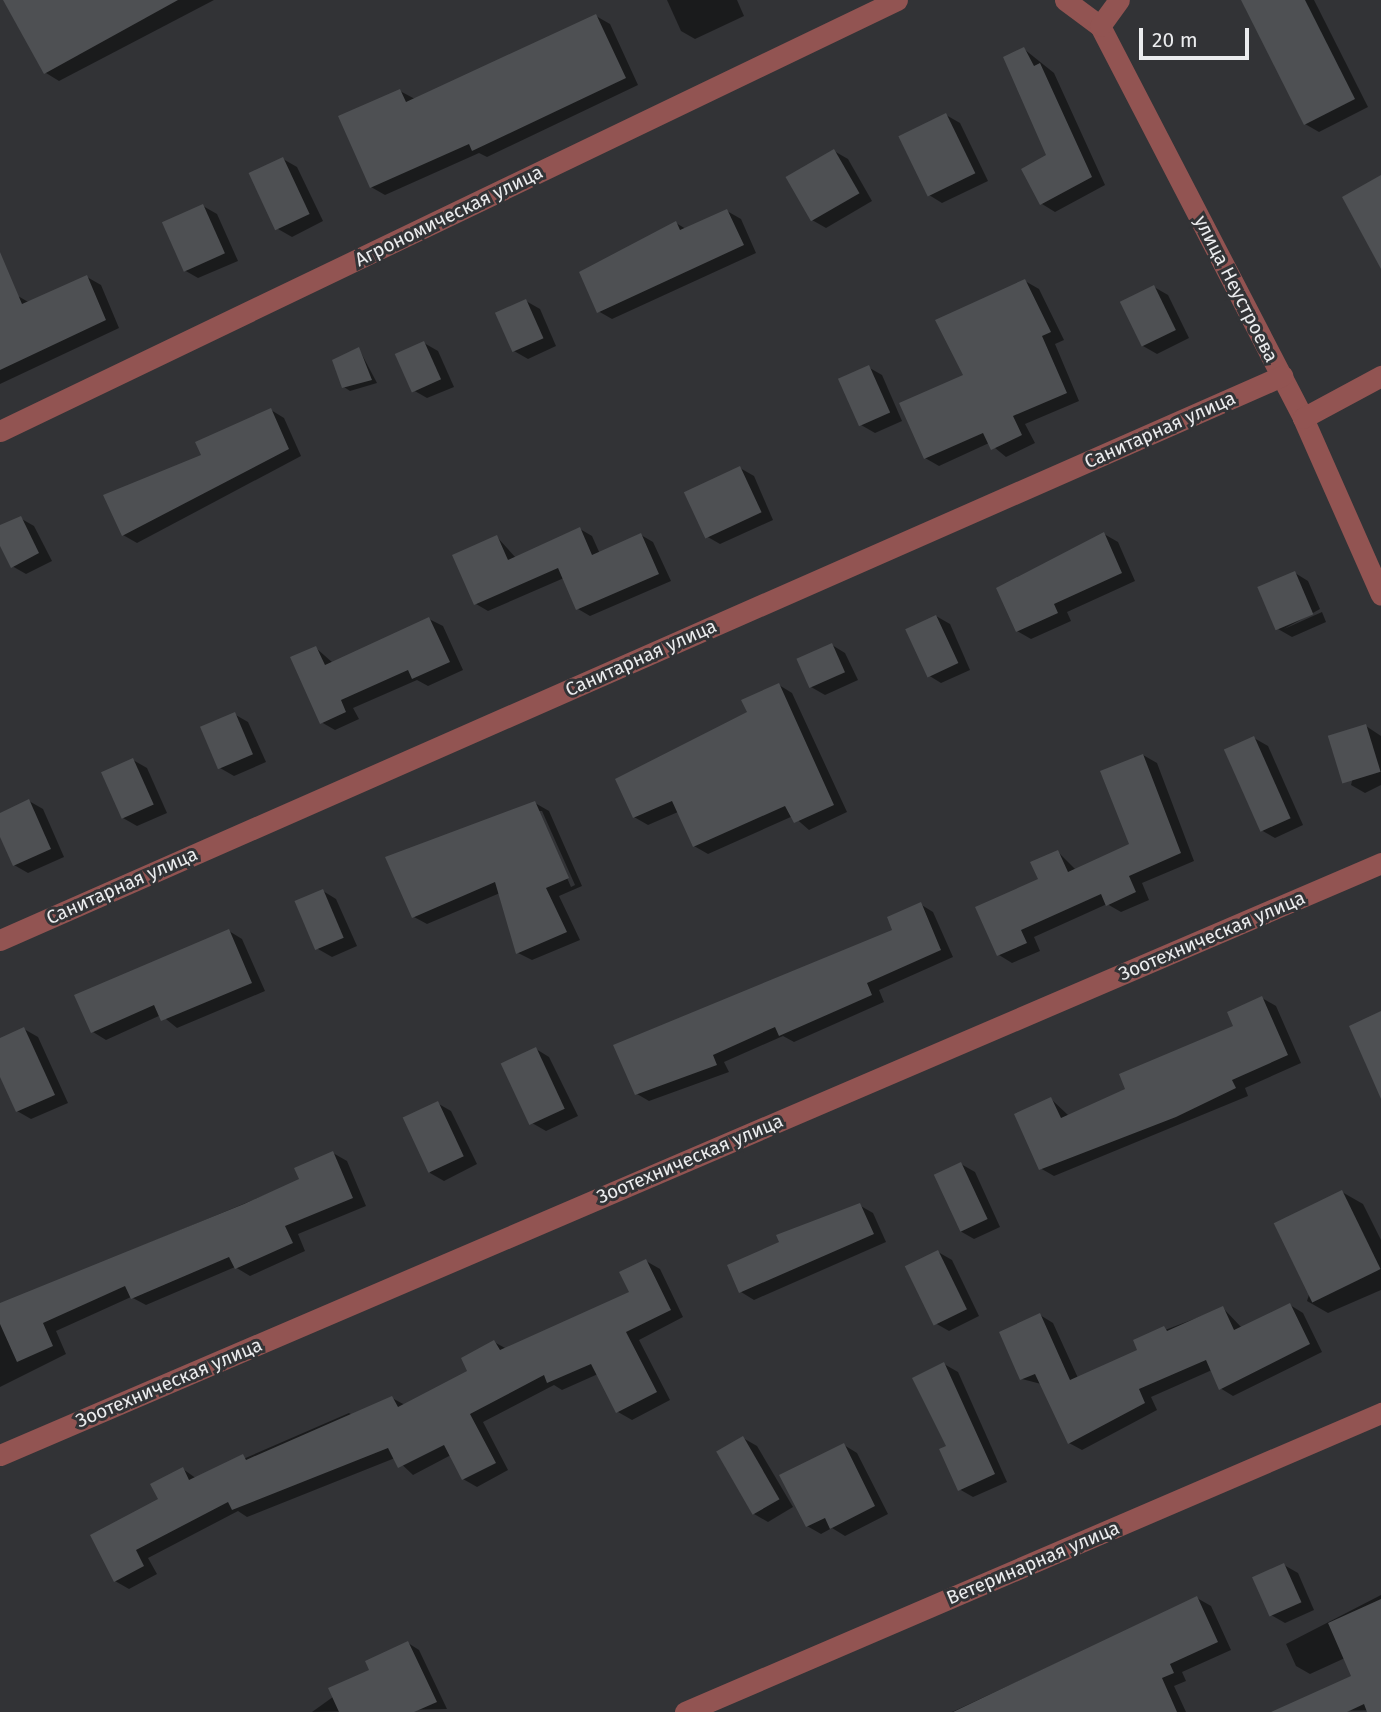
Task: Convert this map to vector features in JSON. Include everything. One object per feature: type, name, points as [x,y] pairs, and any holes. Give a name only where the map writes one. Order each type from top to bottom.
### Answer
[{"type":"street","name":"Агрономическая улица","points":[[0,431],[897,0]]},
{"type":"street","name":"улица Неустроева","points":[[1065,0],[1100,26],[1303,418],[1381,595]]},
{"type":"street","points":[[1100,26],[1119,0]]},
{"type":"street","name":"Санитарная улица","points":[[0,940],[1282,376]]},
{"type":"street","points":[[1303,418],[1381,376]]},
{"type":"street","name":"Зоотехническая улица","points":[[0,1455],[1381,863]]},
{"type":"street","name":"Ветеринарная улица","points":[[685,1712],[1381,1413]]},
{"type":"building","points":[[3,0],[178,0],[44,74]]},
{"type":"building","points":[[1241,0],[1305,0],[1355,99],[1304,125]]},
{"type":"building","points":[[596,14],[626,78],[472,151],[469,144],[370,188],[338,116],[400,89],[406,102]]},
{"type":"building","points":[[1024,47],[1034,66],[1040,63],[1092,177],[1040,205],[1021,169],[1046,155],[1003,57]]},
{"type":"building","points":[[946,113],[975,173],[928,196],[898,136]]},
{"type":"building","points":[[834,149],[860,193],[811,221],[786,177]]},
{"type":"building","points":[[283,157],[310,214],[275,230],[249,173]]},
{"type":"building","points":[[1381,175],[1381,269],[1342,197]]},
{"type":"building","points":[[203,204],[225,253],[184,272],[162,222]]},
{"type":"building","points":[[727,209],[744,245],[597,313],[579,272],[676,221],[680,230]]},
{"type":"building","points":[[0,252],[22,304],[87,275],[106,320],[0,370]]},
{"type":"building","points":[[1025,279],[1051,332],[1042,336],[1067,393],[1013,416],[1022,435],[991,450],[983,433],[924,459],[899,403],[963,375],[935,320]]},
{"type":"building","points":[[1154,285],[1176,330],[1142,347],[1120,302]]},
{"type":"building","points":[[526,299],[543,338],[512,352],[495,313]]},
{"type":"building","points":[[424,341],[441,379],[412,392],[395,354]]},
{"type":"building","points":[[359,347],[372,380],[342,388],[332,360]]},
{"type":"building","points":[[869,365],[890,413],[859,426],[838,379]]},
{"type":"building","points":[[271,408],[289,449],[122,536],[103,495],[201,455],[195,442]]},
{"type":"building","points":[[740,466],[762,512],[705,538],[684,492]]},
{"type":"building","points":[[21,516],[39,553],[11,568],[0,546],[0,525]]},
{"type":"building","points":[[580,527],[592,555],[641,533],[659,574],[576,610],[558,568],[474,605],[452,555],[497,535],[508,560]]},
{"type":"building","points":[[1104,532],[1122,573],[1054,604],[1058,613],[1016,632],[996,588]]},
{"type":"building","points":[[1295,571],[1313,614],[1276,630],[1257,587]]},
{"type":"building","points":[[936,615],[958,663],[928,677],[905,629]]},
{"type":"building","points":[[429,617],[450,662],[412,679],[408,670],[341,700],[346,712],[320,724],[290,657],[316,646],[325,665]]},
{"type":"building","points":[[832,643],[845,672],[809,688],[796,659]]},
{"type":"building","points":[[779,683],[834,805],[794,823],[785,806],[693,847],[672,801],[633,818],[615,779],[747,712],[741,700]]},
{"type":"building","points":[[235,712],[253,754],[218,769],[200,727]]},
{"type":"building","points":[[1366,724],[1381,772],[1342,784],[1328,736]]},
{"type":"building","points":[[1254,736],[1291,818],[1260,832],[1224,749]]},
{"type":"building","points":[[1143,754],[1181,853],[1129,876],[1136,892],[1106,906],[1101,894],[1021,930],[1027,943],[997,956],[975,907],[1038,879],[1030,862],[1058,850],[1068,872],[1129,844],[1100,771]]},
{"type":"building","points":[[133,758],[154,805],[122,819],[101,772]]},
{"type":"building","points":[[29,799],[51,849],[13,866],[0,837],[0,813]]},
{"type":"building","points":[[535,801],[569,878],[546,888],[567,932],[516,954],[495,882],[412,918],[385,857]]},
{"type":"building","points":[[323,889],[344,938],[315,950],[294,901]]},
{"type":"building","points":[[921,902],[941,950],[867,983],[872,995],[779,1036],[775,1027],[713,1055],[717,1065],[635,1095],[613,1045],[892,930],[887,917]]},
{"type":"building","points":[[229,929],[252,983],[161,1021],[154,1005],[91,1033],[74,995]]},
{"type":"building","points":[[1262,996],[1288,1055],[1232,1080],[1236,1088],[1176,1117],[1039,1170],[1014,1114],[1051,1097],[1061,1118],[1125,1089],[1119,1074],[1233,1026],[1227,1012]]},
{"type":"building","points":[[1381,1011],[1381,1099],[1349,1026]]},
{"type":"building","points":[[24,1027],[55,1095],[16,1112],[0,1077],[0,1038]]},
{"type":"building","points":[[536,1047],[565,1109],[529,1125],[501,1063]]},
{"type":"building","points":[[438,1101],[464,1156],[428,1173],[403,1117]]},
{"type":"building","points":[[333,1151],[353,1198],[285,1226],[293,1243],[235,1269],[229,1257],[131,1299],[125,1286],[43,1323],[53,1346],[17,1362],[0,1324],[0,1303],[299,1179],[294,1168]]},
{"type":"building","points":[[961,1162],[988,1219],[960,1232],[934,1175]]},
{"type":"building","points":[[1342,1190],[1381,1269],[1312,1302],[1274,1223]]},
{"type":"building","points":[[860,1203],[874,1234],[739,1293],[727,1265],[779,1242],[776,1235]]},
{"type":"building","points":[[938,1250],[967,1309],[934,1326],[905,1266]]},
{"type":"building","points":[[646,1259],[671,1310],[626,1332],[657,1392],[616,1413],[591,1364],[547,1383],[544,1375],[470,1414],[496,1463],[462,1480],[444,1445],[398,1468],[388,1448],[232,1510],[228,1502],[136,1550],[144,1566],[114,1582],[90,1535],[158,1499],[150,1484],[183,1467],[189,1480],[243,1454],[246,1460],[392,1396],[398,1407],[467,1371],[461,1358],[494,1340],[500,1350],[629,1292],[619,1272]]},
{"type":"building","points":[[1290,1303],[1310,1344],[1219,1390],[1206,1360],[1139,1389],[1145,1403],[1068,1444],[1035,1374],[1020,1380],[999,1332],[1040,1313],[1070,1380],[1137,1350],[1133,1340],[1164,1326],[1167,1331],[1223,1306],[1234,1330]]},
{"type":"building","points":[[944,1362],[995,1474],[958,1491],[939,1449],[946,1446],[912,1378]]},
{"type":"building","points":[[743,1436],[780,1499],[753,1515],[716,1452]]},
{"type":"building","points":[[844,1443],[875,1506],[830,1529],[825,1518],[806,1527],[779,1475]]},
{"type":"building","points":[[1284,1563],[1301,1602],[1270,1617],[1252,1577]]},
{"type":"building","points":[[1197,1596],[1218,1642],[1170,1664],[1174,1673],[1162,1678],[1177,1712],[953,1712]]},
{"type":"building","points":[[1381,1599],[1381,1712],[1367,1712],[1364,1704],[1347,1712],[1271,1712],[1351,1676],[1328,1623]]},
{"type":"building","points":[[408,1641],[437,1702],[414,1712],[339,1712],[328,1688],[369,1670],[365,1661]]}]
